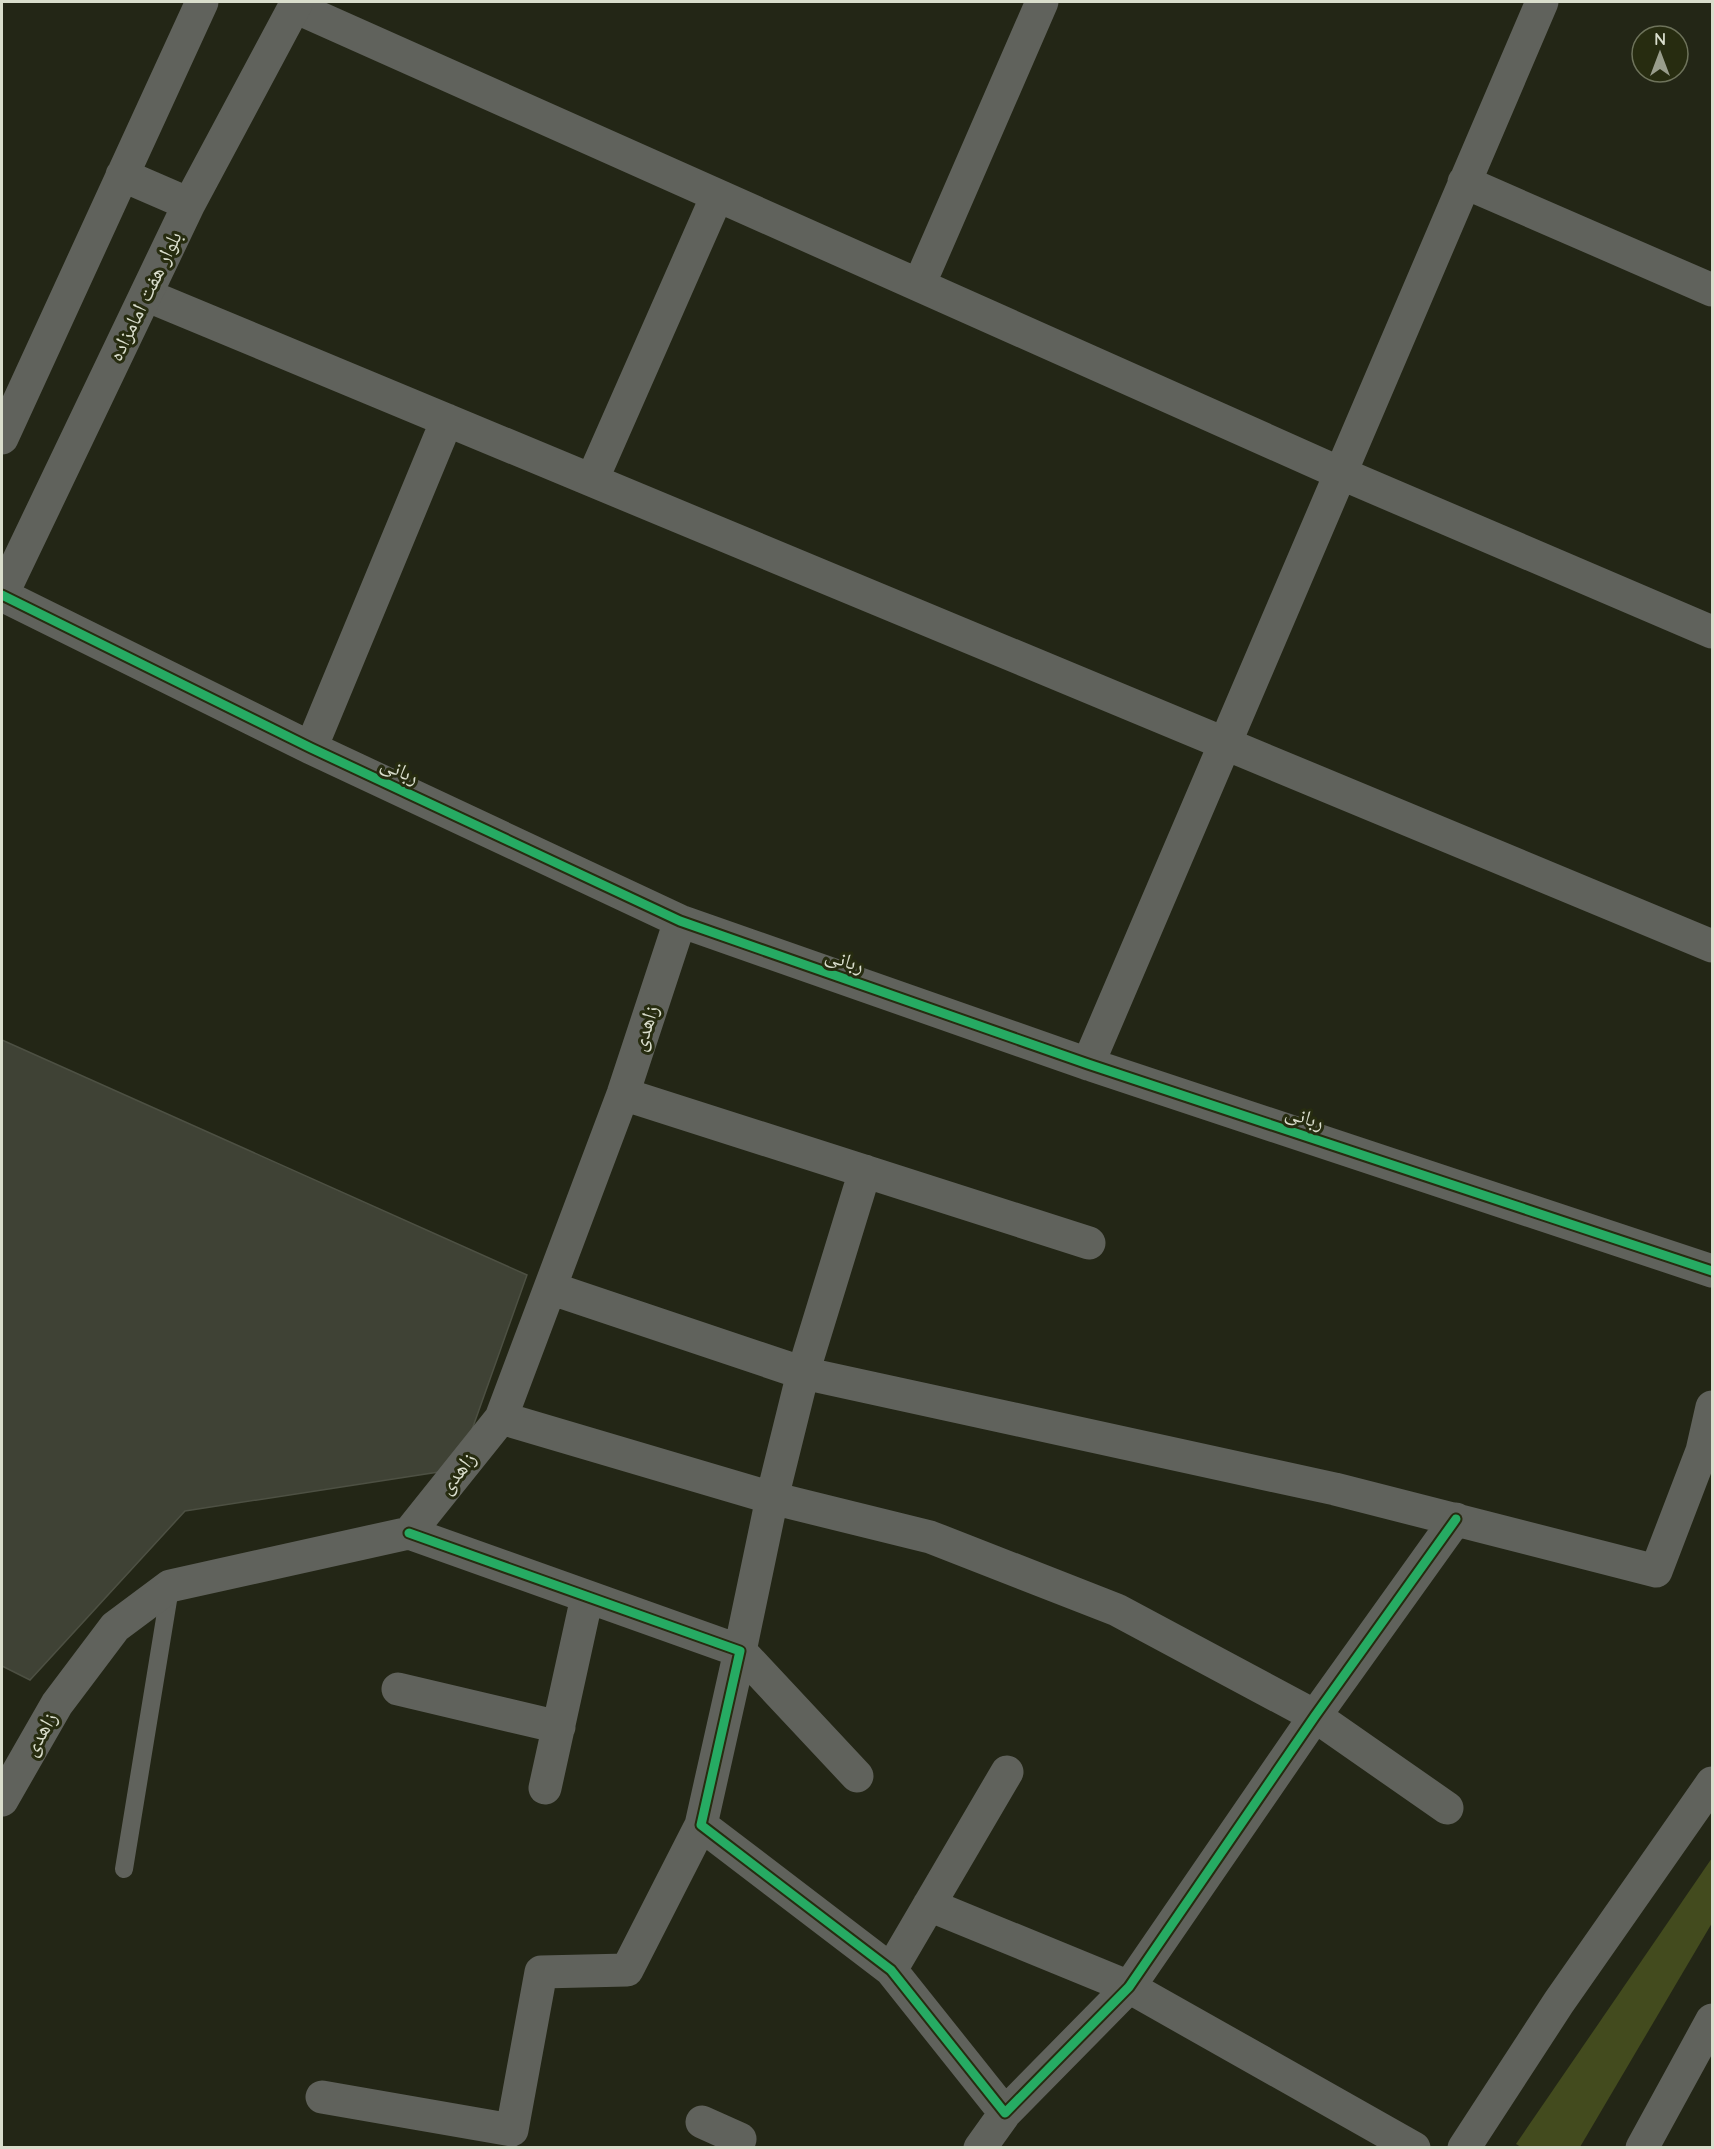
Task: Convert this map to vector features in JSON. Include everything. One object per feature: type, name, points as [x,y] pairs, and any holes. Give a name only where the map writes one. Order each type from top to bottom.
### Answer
[{"type":"street","points":[[2,438],[202,2]]},
{"type":"street","points":[[920,285],[1042,2]]},
{"type":"street","points":[[1088,1064],[1542,2]]},
{"type":"street","points":[[296,4],[717,196],[1340,473],[1713,632]]},
{"type":"street","name":"بلوار هفت امامزاده","points":[[2,595],[189,204],[296,4]]},
{"type":"street","points":[[122,175],[189,204]]},
{"type":"street","points":[[1464,182],[1713,290]]},
{"type":"street","points":[[592,480],[717,196]]},
{"type":"street","points":[[146,295],[1713,946]]},
{"type":"street","points":[[311,748],[447,420]]},
{"type":"street","name":"ربانی","points":[[2,595],[311,748],[681,921],[1088,1064],[1713,1271]]},
{"type":"street","name":"زاهدی","points":[[2,1800],[57,1704],[115,1627],[170,1586],[409,1533],[501,1418],[623,1094],[681,921]]},
{"type":"street","points":[[623,1094],[1089,1243]]},
{"type":"street","points":[[322,2097],[512,2130],[541,1972],[627,1970],[701,1825],[741,1651],[772,1498],[803,1373],[865,1171]]},
{"type":"street","points":[[550,1288],[803,1373],[1335,1489],[1656,1571],[1707,1454],[1713,1407]]},
{"type":"street","points":[[501,1418],[772,1498],[930,1537],[1117,1610],[1315,1716],[1447,1808]]},
{"type":"street","points":[[980,2148],[1005,2113],[1129,1987],[1315,1716],[1456,1520]]},
{"type":"street","points":[[409,1533],[741,1651],[857,1776]]},
{"type":"street","points":[[546,1788],[587,1597]]},
{"type":"street","points":[[398,1689],[559,1727]]},
{"type":"street","points":[[891,1970],[1007,1772]]},
{"type":"street","points":[[1464,2148],[1558,2002],[1713,1783]]},
{"type":"street","points":[[701,1825],[891,1970],[1005,2113]]},
{"type":"street","points":[[929,1905],[1129,1987],[1414,2148]]},
{"type":"street","points":[[1642,2148],[1713,2020]]},
{"type":"street","points":[[702,2122],[740,2139],[737,2148]]},
{"type":"lane","points":[[124,1869],[170,1586]]},
{"type":"green space","points":[[1712,1858],[1712,1923],[1580,2147],[1521,2147],[1516,2144]]},
{"type":"building","points":[[2,1040],[527,1275],[458,1469],[185,1511],[30,1680],[2,1666]]},
{"type":"cycle path","points":[[2,595],[311,748],[680,921],[1088,1064],[1712,1271]]},
{"type":"cycle path","points":[[409,1533],[740,1651],[701,1825],[891,1970],[1005,2113],[1129,1987],[1315,1716],[1456,1519]]}]
